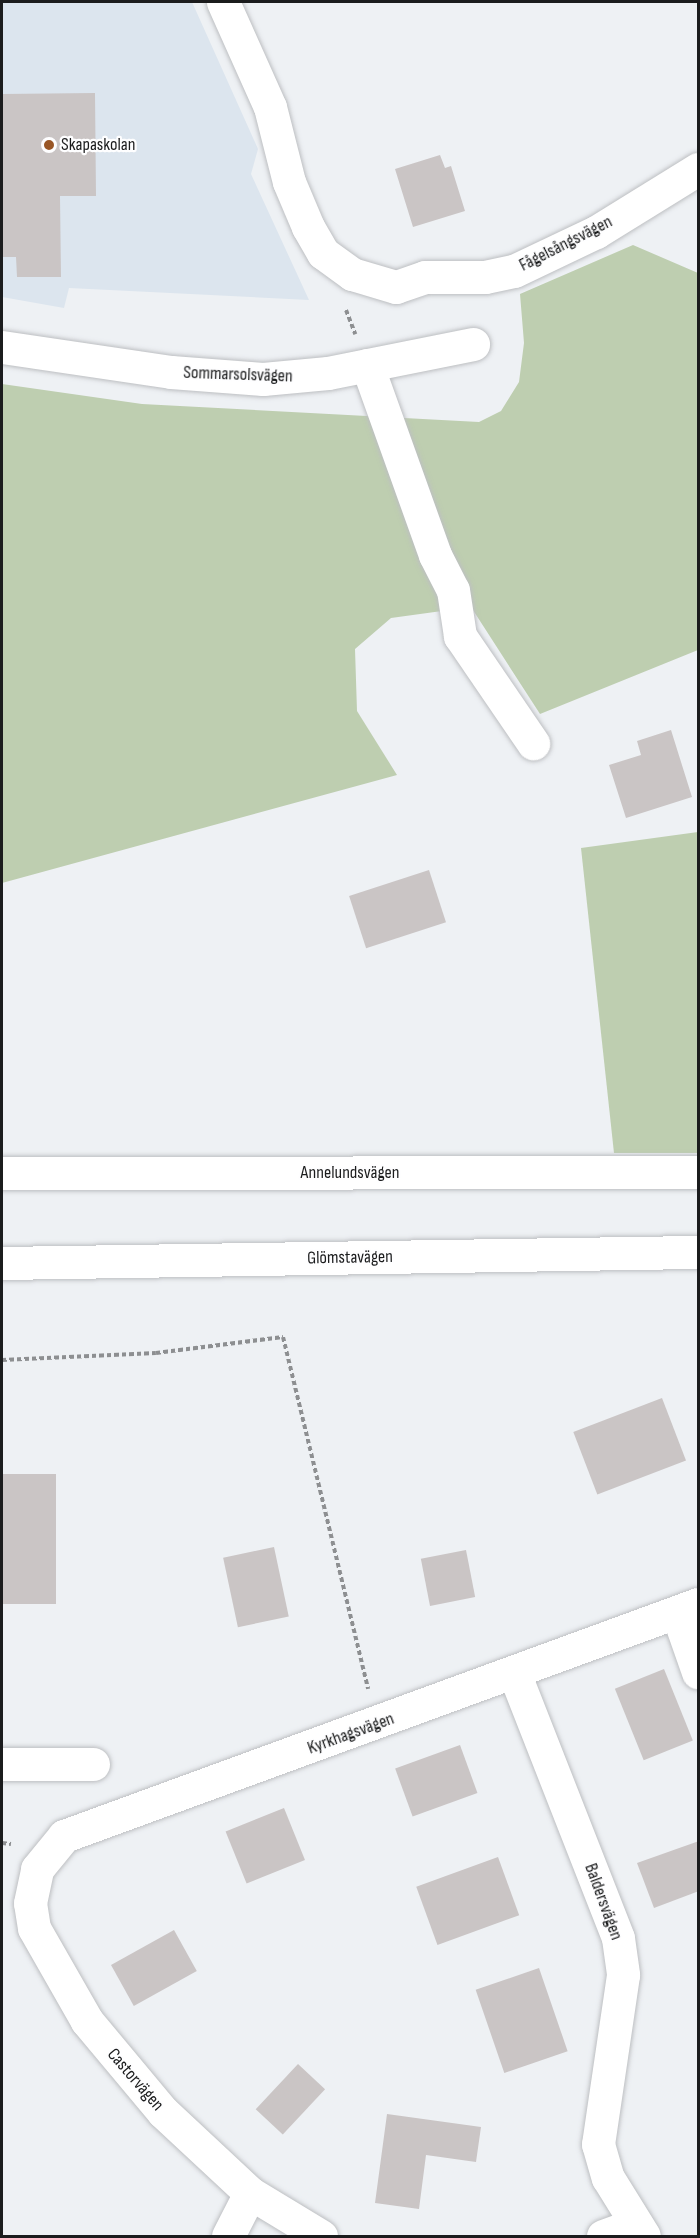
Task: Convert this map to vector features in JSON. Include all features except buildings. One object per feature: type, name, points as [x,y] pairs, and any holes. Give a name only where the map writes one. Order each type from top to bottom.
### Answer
[{"type":"street","name":"Fågelsångsvägen","points":[[223,2],[270,107],[290,182],[323,253],[352,274],[396,287],[425,277],[485,277],[514,271],[596,232],[699,169]]},
{"type":"street","name":"Sommarsolsvägen","points":[[2,347],[221,378],[300,377],[473,344]]},
{"type":"street","points":[[367,365],[435,555],[453,590],[460,636],[533,743]]},
{"type":"street","name":"Annelundsvägen","points":[[2,1173],[699,1172]]},
{"type":"street","name":"Glömstavägen","points":[[2,1263],[699,1252]]},
{"type":"street","name":"Kyrkhagsvägen","points":[[37,1869],[64,1836],[515,1675],[688,1608],[699,1672]]},
{"type":"street","name":"Baldersvägen","points":[[515,1675],[618,1938],[623,1975],[598,2144],[608,2178],[639,2230]]},
{"type":"street","points":[[2,1764],[93,1764]]},
{"type":"street","name":"Castorvägen","points":[[37,1869],[31,1886],[34,1928],[87,2021],[163,2112],[250,2193],[321,2236]]},
{"type":"street","points":[[228,2236],[250,2193]]},
{"type":"street","points":[[603,2236],[639,2230]]},
{"type":"path","points":[[2,1360],[156,1353],[283,1337],[377,1725]]},
{"type":"shaded area","points":[[2,2],[192,2],[258,149],[251,174],[309,300],[69,288],[64,308],[2,297]]},
{"type":"green space","points":[[633,245],[698,273],[698,650],[540,714],[471,607],[391,618],[355,649],[357,711],[397,775],[2,883],[2,384],[142,404],[479,422],[501,411],[519,382],[524,343],[520,294]]},
{"type":"green space","points":[[698,832],[698,1153],[614,1153],[581,848]]},
{"type":"place","name":"Skapaskolan","points":[[49,145]]}]
